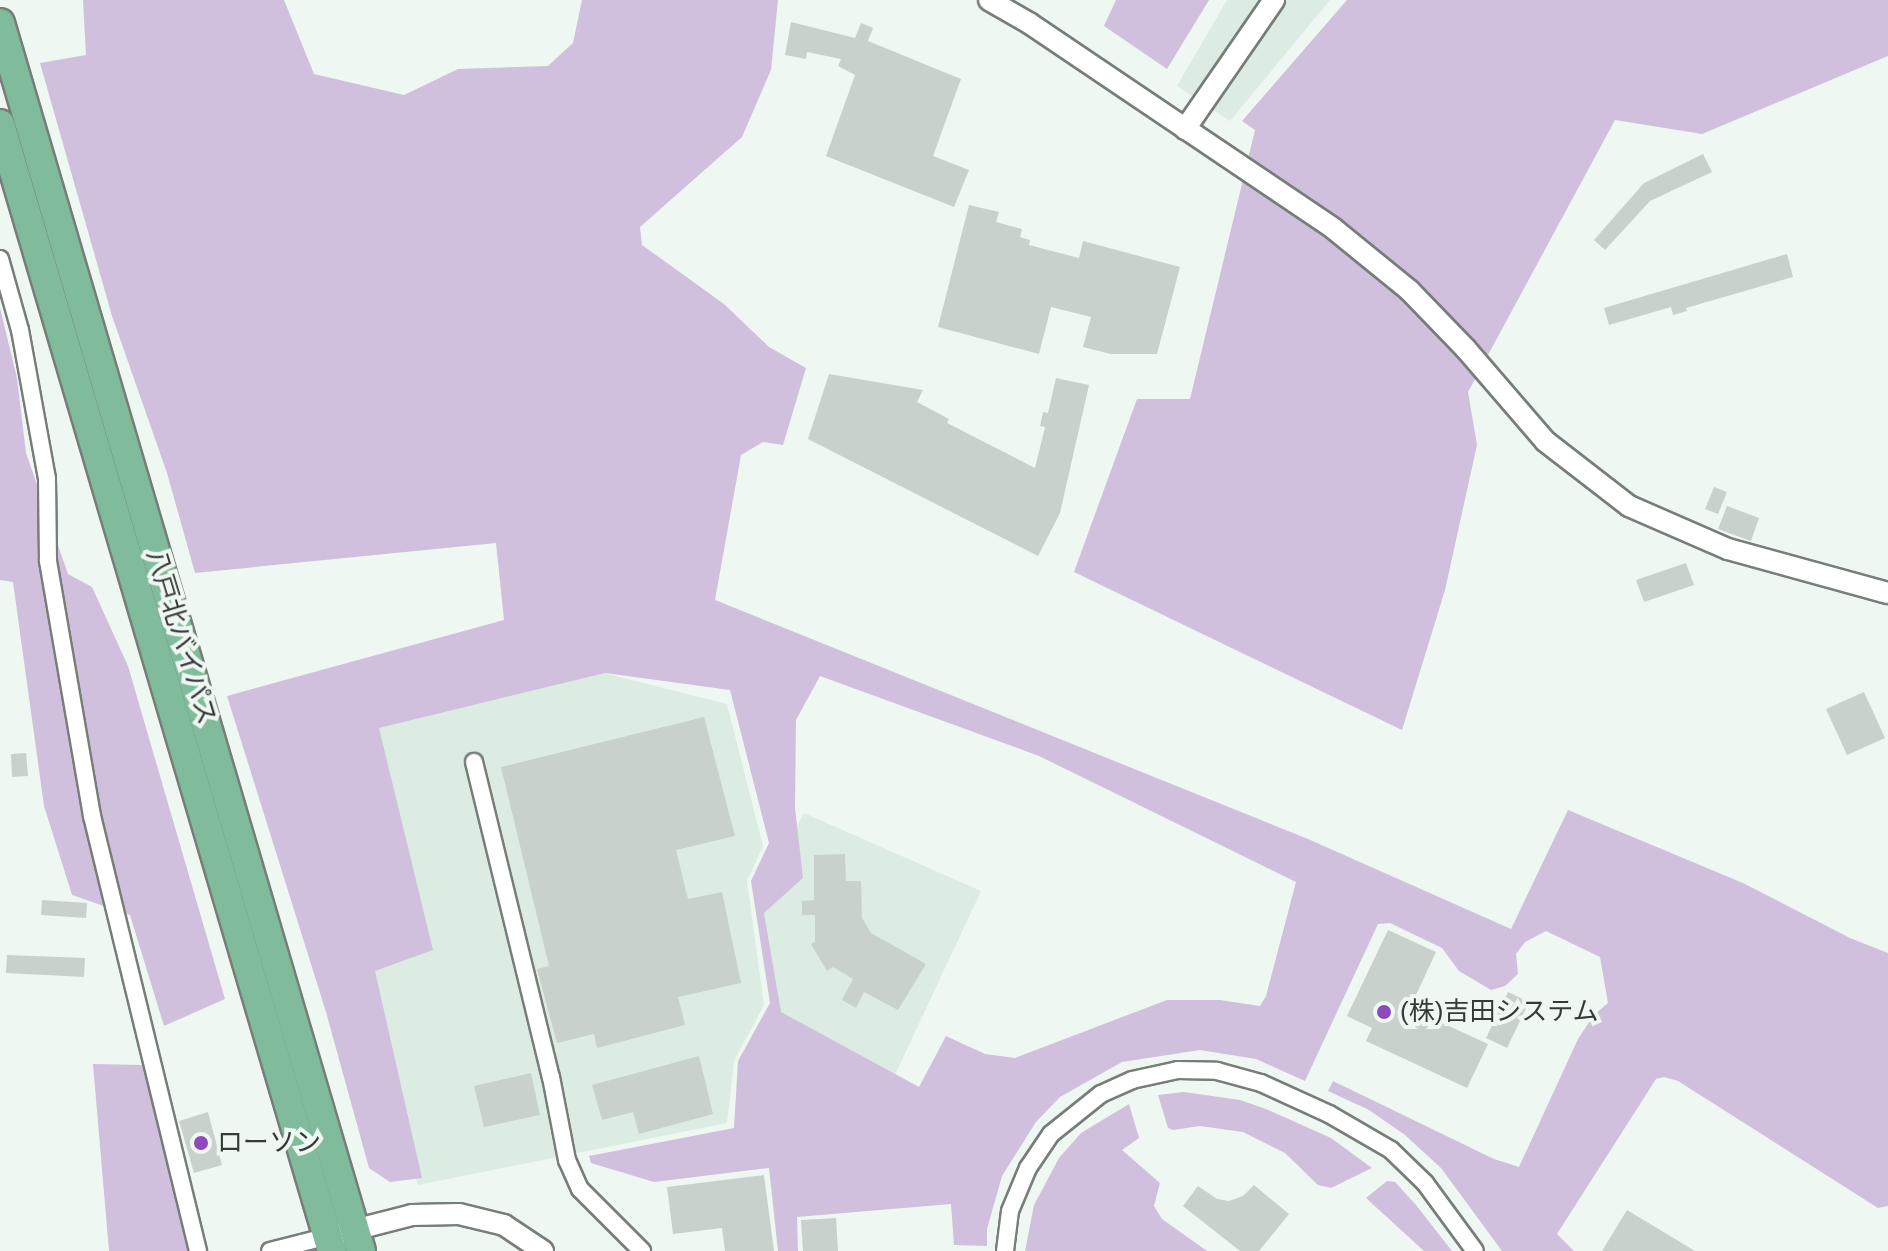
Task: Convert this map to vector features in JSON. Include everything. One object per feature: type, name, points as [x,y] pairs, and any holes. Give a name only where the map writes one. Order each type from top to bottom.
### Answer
[{"type":"highway","name":"八戸北バイパス","points":[[0,23],[344,1242]]},
{"type":"highway","name":"八戸北バイパス","points":[[0,124],[344,1242]]},
{"type":"street","points":[[989,0],[1029,23],[1334,229],[1409,290],[1466,349],[1545,441],[1629,506],[1728,549],[1888,593]]},
{"type":"street","points":[[1185,129],[1274,0]]},
{"type":"street","points":[[0,259],[20,330],[47,479],[48,561],[92,816],[198,1251]]},
{"type":"street","points":[[474,762],[551,1077],[567,1160],[580,1189],[642,1251]]},
{"type":"street","points":[[1005,1251],[1010,1211],[1028,1168],[1051,1134],[1073,1113],[1101,1094],[1132,1080],[1178,1070],[1208,1070],[1261,1083],[1329,1114],[1391,1150],[1425,1183],[1475,1251]]},
{"type":"street","points":[[270,1251],[344,1242],[412,1215],[459,1214],[504,1225],[543,1251]]},
{"type":"shaded area","points":[[83,0],[284,0],[314,74],[404,95],[458,69],[548,66],[573,43],[582,0],[778,0],[771,70],[742,137],[640,227],[642,245],[724,304],[769,347],[806,368],[783,445],[763,442],[741,455],[715,600],[1308,839],[1511,929],[1568,810],[1743,883],[1850,938],[1888,953],[1888,1206],[1878,1208],[1678,1081],[1664,1077],[1656,1079],[1557,1234],[1574,1251],[1502,1251],[1441,1168],[1405,1135],[1369,1110],[1328,1091],[1333,1081],[1494,1159],[1519,1167],[1578,1039],[1594,1015],[1608,1003],[1600,957],[1546,931],[1525,942],[1516,954],[1518,974],[1505,986],[1491,990],[1459,971],[1442,948],[1390,923],[1378,924],[1305,1081],[1256,1059],[1200,1050],[1122,1062],[1060,1097],[1036,1122],[1002,1176],[987,1229],[987,1246],[954,1245],[951,1204],[797,1217],[798,1251],[778,1251],[769,1168],[654,1182],[591,1163],[589,1156],[734,1128],[738,1061],[770,1003],[751,881],[769,843],[730,690],[605,673],[379,728],[433,950],[375,971],[422,1178],[390,1182],[369,1168],[326,1012],[227,696],[504,620],[496,543],[195,573],[167,473],[112,316],[40,63],[86,55]],"holes":[[[820,676],[1039,756],[1296,882],[1266,996],[1260,1006],[1220,1000],[1167,1000],[1015,1058],[985,1054],[946,1036],[919,1087],[781,1012],[764,913],[803,878],[795,808],[796,720]]]},
{"type":"shaded area","points":[[1116,0],[1209,0],[1167,69],[1104,26]]},
{"type":"shaded area","points":[[1227,0],[1330,0],[1230,121],[1177,86]]},
{"type":"shaded area","points":[[1347,0],[1888,0],[1888,56],[1702,134],[1615,120],[1468,392],[1477,445],[1445,590],[1402,730],[1074,572],[1137,399],[1190,399],[1255,130],[1242,121]]},
{"type":"shaded area","points":[[0,308],[17,378],[26,453],[68,574],[92,587],[128,666],[225,999],[164,1026],[130,915],[72,895],[44,806],[13,582],[0,580]]},
{"type":"shaded area","points":[[604,673],[727,704],[763,846],[747,881],[764,1005],[734,1061],[727,1123],[418,1185],[300,745]]},
{"type":"shaded area","points":[[804,813],[981,891],[894,1077],[775,1016],[762,894]]},
{"type":"shaded area","points":[[93,1064],[144,1065],[188,1251],[109,1251]]},
{"type":"shaded area","points":[[1184,1092],[1240,1100],[1266,1109],[1331,1138],[1372,1168],[1331,1188],[1318,1185],[1285,1153],[1243,1132],[1200,1126],[1168,1128],[1158,1095]]},
{"type":"shaded area","points":[[1129,1104],[1139,1138],[1122,1150],[1160,1183],[1154,1206],[1162,1219],[1207,1251],[1025,1251],[1034,1205],[1059,1158],[1081,1133]]},
{"type":"shaded area","points":[[1387,1181],[1395,1182],[1452,1251],[1424,1251],[1366,1198]]},
{"type":"building","points":[[791,22],[855,38],[861,23],[873,28],[868,41],[961,79],[933,156],[969,170],[954,207],[826,156],[855,75],[838,66],[841,59],[807,52],[806,59],[785,55]]},
{"type":"building","points":[[1703,154],[1712,172],[1650,201],[1605,250],[1594,240],[1644,183]]},
{"type":"building","points":[[969,205],[999,212],[996,222],[1022,229],[1020,237],[1030,240],[1029,245],[1079,258],[1083,241],[1180,267],[1157,354],[1111,354],[1083,347],[1091,317],[1051,307],[1039,354],[938,327]]},
{"type":"building","points":[[1787,254],[1793,277],[1686,308],[1687,311],[1673,315],[1671,307],[1609,325],[1604,308]]},
{"type":"building","points":[[829,374],[923,390],[917,402],[949,419],[947,423],[1035,468],[1045,427],[1040,426],[1043,412],[1048,413],[1056,378],[1089,385],[1060,513],[1038,556],[808,439]]},
{"type":"building","points":[[1714,487],[1727,492],[1718,514],[1705,509]]},
{"type":"building","points":[[1727,506],[1759,518],[1751,541],[1718,529]]},
{"type":"building","points":[[1686,563],[1694,585],[1644,602],[1636,580]]},
{"type":"building","points":[[1864,692],[1885,738],[1847,755],[1826,709]]},
{"type":"building","points":[[704,717],[735,836],[676,850],[688,899],[722,892],[741,983],[678,997],[685,1025],[597,1048],[594,1034],[557,1043],[537,969],[549,966],[501,767]]},
{"type":"building","points":[[26,753],[28,776],[12,777],[11,754]]},
{"type":"building","points":[[845,854],[846,881],[861,881],[862,918],[871,933],[926,964],[898,1010],[864,992],[856,1008],[842,1000],[853,979],[833,967],[827,971],[811,944],[815,942],[815,915],[802,915],[802,901],[814,900],[814,855]]},
{"type":"building","points":[[42,900],[87,903],[86,918],[41,915]]},
{"type":"building","name":"(株)吉田システム","points":[[1388,930],[1436,952],[1410,1008],[1488,1044],[1467,1088],[1366,1041],[1372,1028],[1347,1016]]},
{"type":"building","points":[[7,955],[85,958],[84,977],[6,973]]},
{"type":"building","points":[[1508,992],[1529,1002],[1507,1048],[1486,1038]]},
{"type":"building","points":[[699,1056],[713,1114],[639,1134],[633,1112],[602,1120],[592,1085]]},
{"type":"building","points":[[531,1073],[540,1115],[484,1127],[474,1086]]},
{"type":"building","name":"ローソン","points":[[208,1112],[222,1165],[194,1173],[179,1121]]},
{"type":"building","points":[[764,1175],[774,1251],[725,1251],[722,1228],[673,1234],[667,1187]]},
{"type":"building","points":[[1254,1185],[1289,1214],[1259,1251],[1240,1251],[1183,1206],[1198,1186],[1217,1199],[1229,1201],[1243,1196]]},
{"type":"building","points":[[1627,1210],[1695,1251],[1602,1251]]},
{"type":"building","points":[[836,1218],[838,1251],[803,1251],[801,1220]]},
{"type":"place","name":"(株)吉田システム","points":[[1384,1012]]},
{"type":"place","name":"ローソン","points":[[201,1143]]}]
